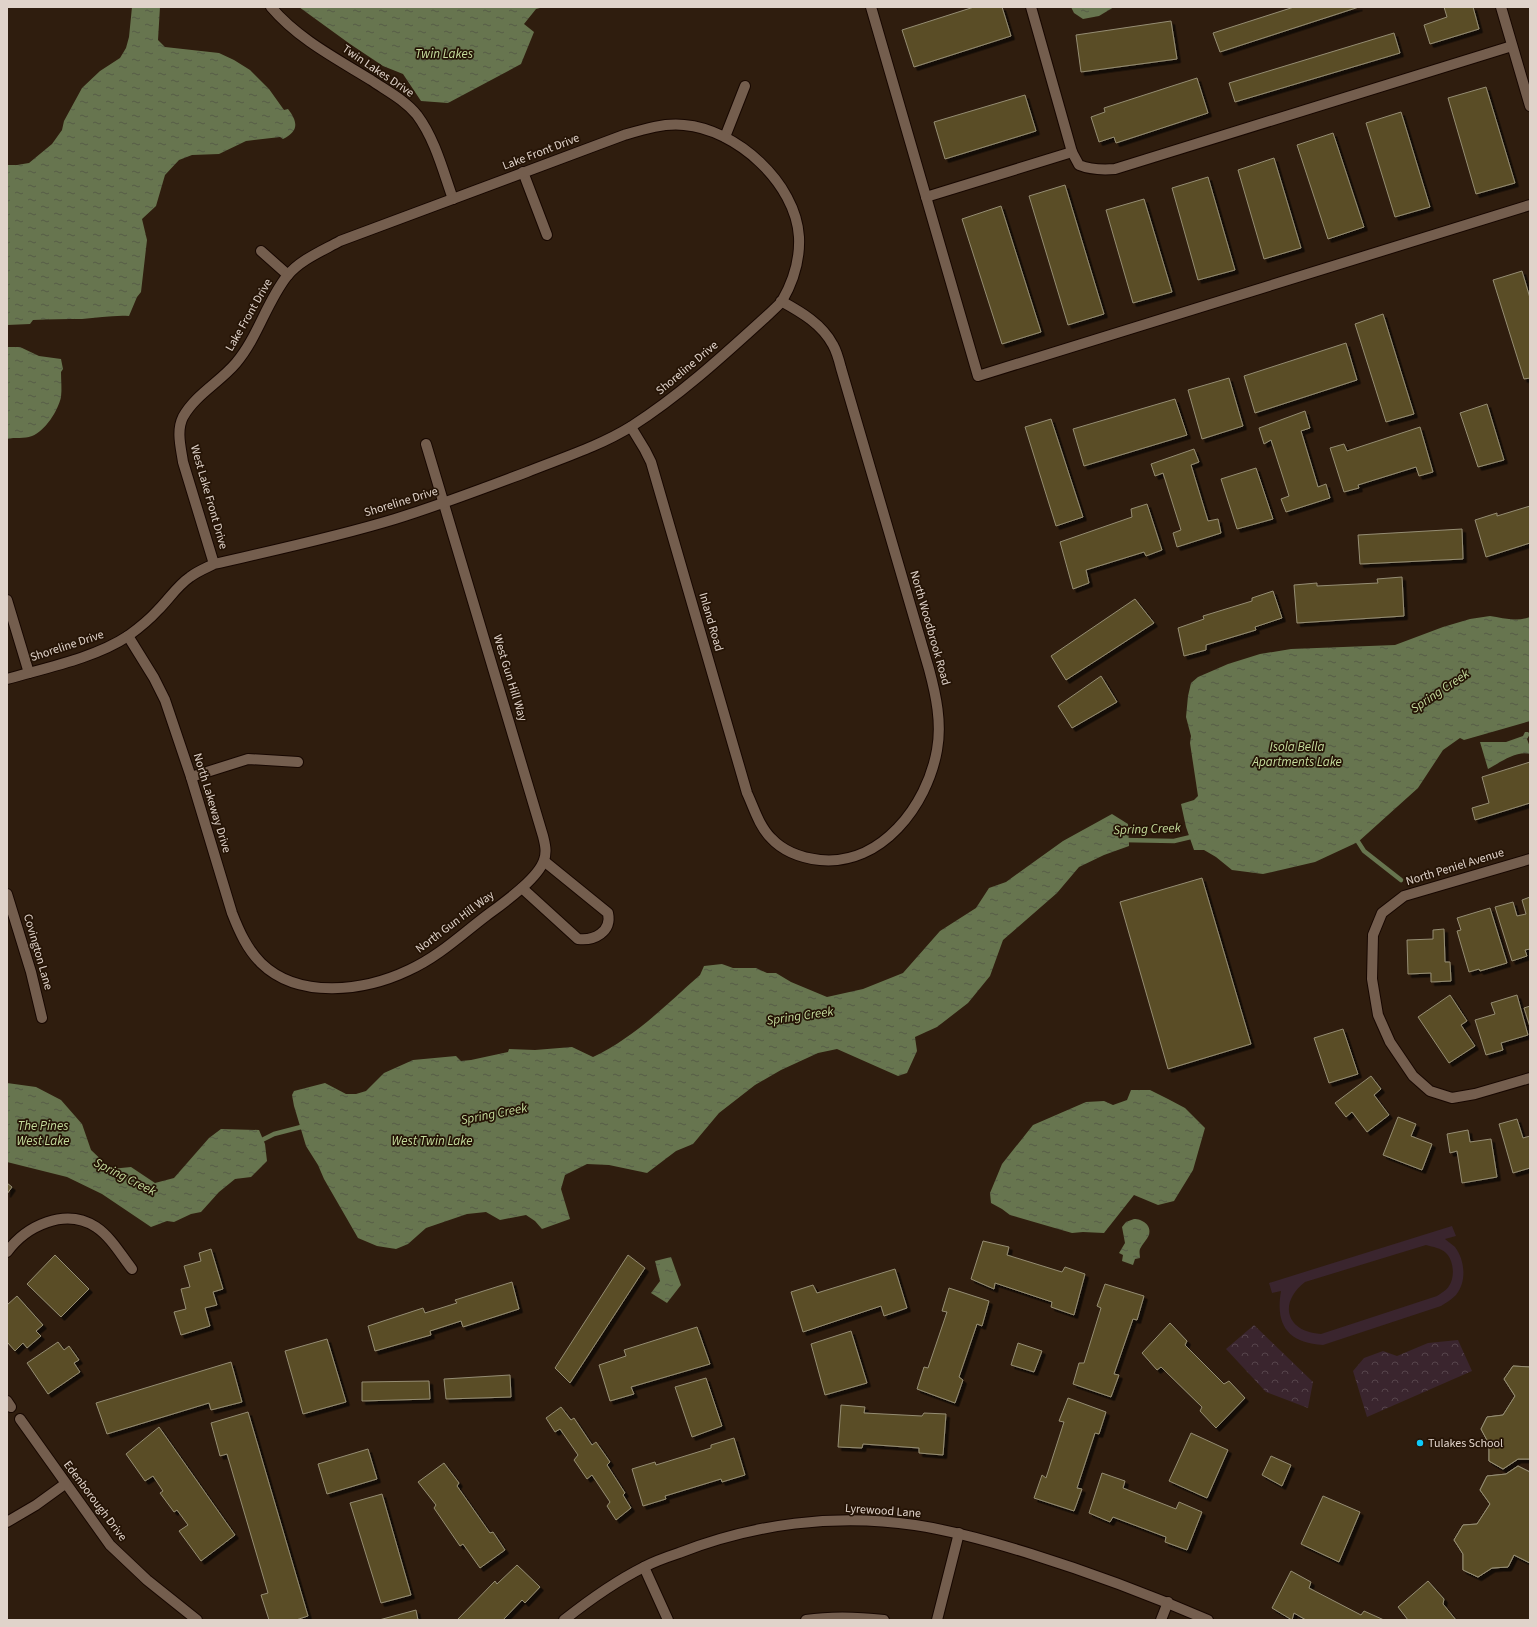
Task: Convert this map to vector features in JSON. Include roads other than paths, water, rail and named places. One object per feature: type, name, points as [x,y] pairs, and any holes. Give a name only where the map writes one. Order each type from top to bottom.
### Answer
[{"type":"street","name":"Twin Lakes Drive","points":[[271,7],[300,34],[384,89],[410,108],[424,127],[431,140],[454,199]]},
{"type":"street","points":[[871,7],[978,376],[1530,205]]},
{"type":"street","points":[[1030,7],[1072,152],[1079,165],[1089,169],[1115,169],[1512,46]]},
{"type":"street","points":[[1501,7],[1530,106]]},
{"type":"street","points":[[725,137],[746,86]]},
{"type":"street","name":"Lake Front Drive","points":[[236,363],[247,348],[277,290],[288,275],[315,254],[340,241],[523,172],[645,128],[667,125],[685,125],[725,137],[758,160],[775,178],[795,217],[799,236],[799,253],[795,272],[782,301]]},
{"type":"street","points":[[926,197],[1072,152]]},
{"type":"street","points":[[523,172],[547,235]]},
{"type":"street","points":[[261,251],[288,275]]},
{"type":"street","name":"Shoreline Drive","points":[[7,679],[99,651],[114,644],[128,636],[148,620],[178,586],[189,577],[214,564],[340,534],[395,519],[444,503],[602,442],[631,427],[678,394],[765,318],[782,301]]},
{"type":"street","name":"North Woodbrook Road","points":[[762,825],[771,838],[782,847],[797,855],[830,861],[847,859],[865,853],[882,843],[897,828],[925,789],[937,750],[938,729],[937,707],[929,670],[833,344],[820,328],[805,314],[782,301]]},
{"type":"street","name":"West Lake Front Drive","points":[[214,564],[183,462],[180,446],[180,432],[182,419],[189,408],[236,363]]},
{"type":"street","name":"Inland Road","points":[[631,427],[646,450],[651,462],[747,793],[762,825]]},
{"type":"street","name":"West Gun Hill Way","points":[[426,444],[543,836],[546,851],[544,861]]},
{"type":"street","points":[[7,600],[29,673]]},
{"type":"street","name":"North Lakeway Drive","points":[[128,636],[154,678],[165,700],[191,777],[239,932],[250,950],[261,963],[276,974]]},
{"type":"street","points":[[191,777],[248,759],[298,762]]},
{"type":"street","name":"North Peniel Avenue","points":[[1530,859],[1404,896],[1382,914],[1374,935],[1372,979],[1378,1014],[1390,1042],[1413,1076],[1430,1091],[1452,1098],[1475,1094],[1530,1078]]},
{"type":"street","points":[[522,888],[578,939],[593,939],[603,932],[609,919],[608,913],[544,861]]},
{"type":"street","name":"North Gun Hill Way","points":[[276,974],[296,983],[318,987],[347,987],[380,982],[410,970],[435,956],[522,888],[536,874],[544,861]]},
{"type":"street","name":"Covington Lane","points":[[7,894],[31,972],[42,1018]]},
{"type":"street","points":[[7,1252],[15,1241],[25,1233],[40,1225],[56,1220],[72,1219],[83,1221],[96,1227],[108,1237],[132,1269]]},
{"type":"street","name":"Edenborough Drive","points":[[20,1419],[110,1545],[147,1580],[197,1620]]},
{"type":"street","points":[[7,1522],[36,1506],[65,1484]]},
{"type":"street","name":"Lyrewood Lane","points":[[564,1620],[600,1594],[644,1567],[697,1546],[732,1535],[765,1528],[837,1521],[875,1521],[914,1525],[959,1533],[1060,1563],[1114,1581],[1168,1602],[1208,1620]]},
{"type":"street","points":[[937,1620],[959,1533]]},
{"type":"street","points":[[644,1567],[668,1620]]},
{"type":"street","points":[[1161,1620],[1168,1602]]},
{"type":"street","points":[[806,1620],[833,1617],[861,1617],[884,1620]]},
{"type":"water","points":[[132,7],[160,7],[158,40],[165,47],[219,53],[250,70],[269,89],[284,110],[288,109],[294,118],[294,129],[292,133],[283,139],[280,137],[246,141],[219,154],[192,155],[179,160],[165,175],[156,206],[142,219],[147,240],[141,292],[137,297],[129,316],[33,320],[30,324],[7,325],[7,165],[29,163],[52,144],[62,130],[64,121],[82,88],[100,71],[120,58],[126,48],[129,37]]},
{"type":"water","name":"Twin Lakes","points":[[299,7],[544,7],[536,9],[524,24],[534,32],[521,64],[448,103],[421,101],[403,74],[383,66]]},
{"type":"water","points":[[1071,7],[1114,7],[1099,16],[1083,19],[1074,13]]},
{"type":"water","points":[[7,347],[20,347],[39,356],[61,359],[63,369],[61,372],[61,397],[57,408],[42,430],[29,437],[7,439]]},
{"type":"water","name":"Isola Bella Apartments Lake","points":[[1490,616],[1505,619],[1530,617],[1530,721],[1464,740],[1460,738],[1443,750],[1418,788],[1358,842],[1315,862],[1263,874],[1232,870],[1216,857],[1204,850],[1194,850],[1186,827],[1181,804],[1194,800],[1198,796],[1190,743],[1191,736],[1186,717],[1191,683],[1198,677],[1228,664],[1260,654],[1291,649],[1395,645],[1443,627],[1470,619]]},
{"type":"water","points":[[1525,732],[1530,734],[1527,739],[1530,747],[1530,754],[1525,753],[1514,755],[1488,769],[1480,742],[1506,742],[1523,736]]},
{"type":"water","name":"West Twin Lake","points":[[1112,814],[1128,824],[1129,846],[1104,855],[1079,867],[1057,893],[1003,940],[990,976],[968,1003],[937,1027],[915,1037],[917,1051],[907,1073],[898,1076],[837,1049],[818,1053],[781,1070],[755,1085],[719,1113],[693,1144],[676,1151],[647,1173],[609,1165],[587,1164],[565,1175],[561,1189],[570,1219],[542,1229],[535,1221],[526,1215],[500,1220],[486,1212],[467,1214],[426,1228],[408,1244],[396,1249],[377,1246],[358,1238],[306,1146],[294,1106],[292,1095],[294,1091],[325,1083],[346,1094],[356,1094],[366,1091],[384,1073],[413,1060],[456,1056],[461,1061],[471,1060],[508,1052],[509,1049],[535,1050],[572,1047],[593,1057],[622,1040],[650,1020],[700,975],[704,966],[722,964],[733,968],[756,968],[767,973],[776,973],[791,982],[827,997],[863,989],[903,973],[940,931],[976,908],[989,888],[1006,882],[1063,841]]},
{"type":"water","name":"The Pines West Lake","points":[[7,1083],[36,1087],[61,1100],[82,1124],[91,1150],[111,1169],[131,1167],[155,1183],[174,1178],[209,1138],[221,1129],[259,1130],[265,1144],[267,1161],[251,1177],[235,1179],[219,1192],[201,1212],[191,1214],[174,1222],[167,1221],[151,1227],[102,1194],[67,1177],[7,1162]]},
{"type":"water","points":[[1131,1090],[1150,1090],[1168,1099],[1185,1108],[1205,1128],[1193,1170],[1174,1201],[1158,1205],[1134,1195],[1104,1233],[1072,1233],[1010,1215],[991,1203],[990,1193],[1002,1164],[1033,1125],[1086,1102],[1104,1101],[1113,1105],[1127,1100]]},
{"type":"water","points":[[1134,1219],[1146,1223],[1150,1231],[1140,1249],[1140,1258],[1135,1259],[1133,1265],[1122,1261],[1123,1255],[1119,1253],[1125,1243],[1122,1227],[1126,1222]]},
{"type":"water","points":[[671,1257],[681,1285],[667,1303],[651,1293],[660,1281],[655,1261]]},
{"type":"waterway","name":"Spring Creek","points":[[1123,840],[1174,841],[1195,836]]},
{"type":"waterway","points":[[1355,837],[1364,851],[1401,880]]},
{"type":"waterway","name":"Spring Creek","points":[[258,1142],[274,1134],[305,1126]]},
{"type":"place","name":"Tulakes School","points":[[1420,1443]]}]
